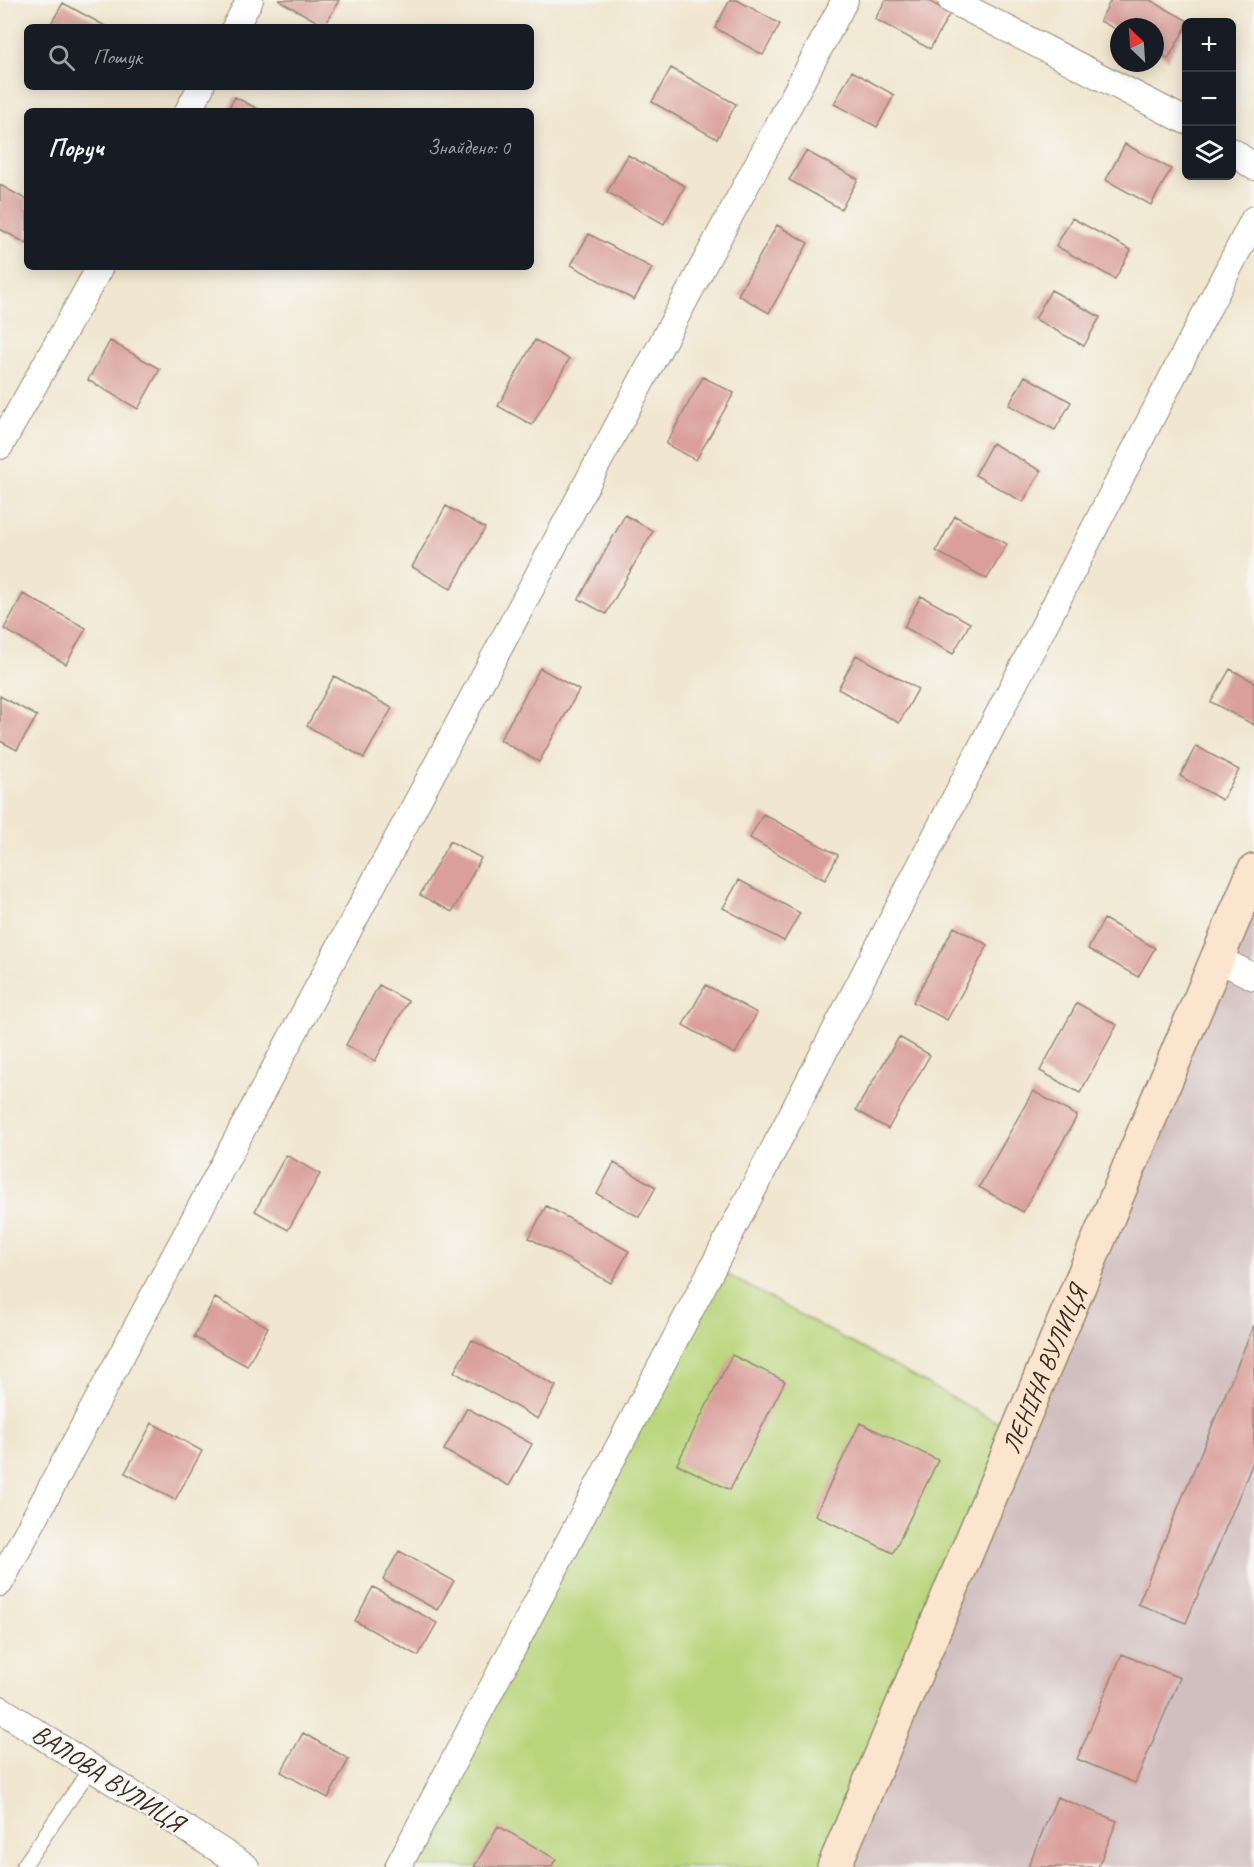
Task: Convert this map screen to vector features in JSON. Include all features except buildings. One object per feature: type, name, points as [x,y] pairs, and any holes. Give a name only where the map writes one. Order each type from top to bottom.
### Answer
[{"type":"street","points":[[237,24],[250,0]]},
{"type":"street","points":[[0,1583],[845,0]]},
{"type":"street","points":[[951,0],[1182,119]]},
{"type":"street","points":[[190,108],[199,90]]},
{"type":"street","points":[[1236,154],[1254,167]]},
{"type":"street","points":[[398,1867],[707,1278],[1254,219]]},
{"type":"street","points":[[0,446],[98,270]]},
{"type":"street","name":"ЛЕНІНА ВУЛИЦЯ","points":[[834,1867],[1254,871]]},
{"type":"street","points":[[1218,959],[1254,977]]},
{"type":"street","name":"ВАЛОВА ВУЛИЦЯ","points":[[0,1709],[246,1867]]},
{"type":"lane","points":[[23,1867],[91,1768]]},
{"type":"shaded area","points":[[1254,871],[1254,1867],[834,1867]]},
{"type":"green space","points":[[713,1267],[1017,1433],[834,1867],[398,1867]]}]
